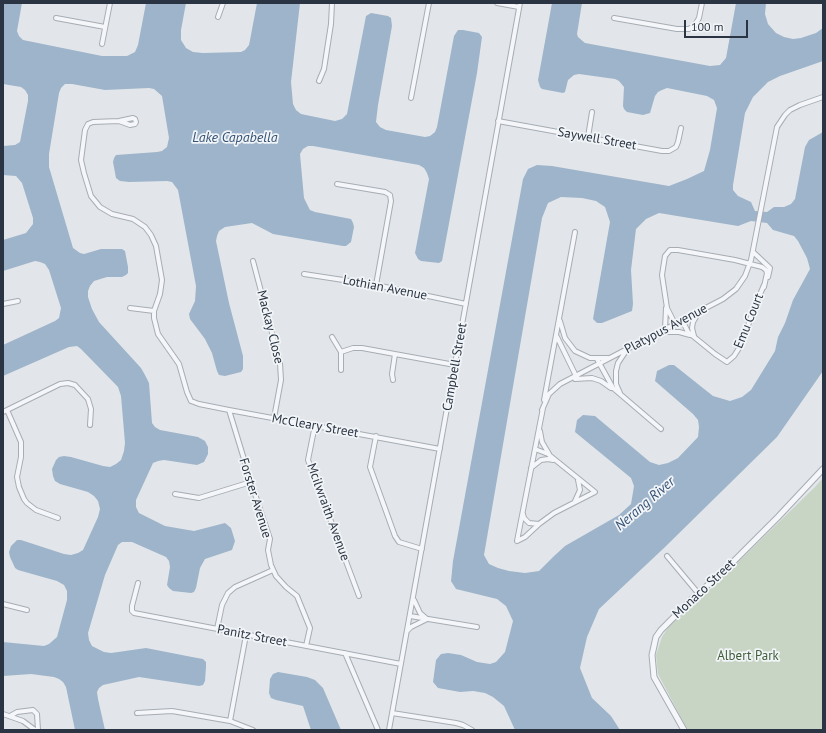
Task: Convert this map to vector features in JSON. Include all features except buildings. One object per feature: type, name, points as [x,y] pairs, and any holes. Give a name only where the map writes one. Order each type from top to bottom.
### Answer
[{"type":"street","points":[[102,44],[110,3]]},
{"type":"street","points":[[218,17],[223,3]]},
{"type":"street","points":[[319,81],[324,69],[331,24],[332,3]]},
{"type":"street","points":[[411,98],[429,3]]},
{"type":"street","points":[[497,3],[519,5]]},
{"type":"street","points":[[614,18],[677,29],[689,29],[695,25],[699,18],[702,3]]},
{"type":"street","name":"Campbell Street","points":[[389,730],[519,5]]},
{"type":"street","points":[[56,18],[105,27]]},
{"type":"street","name":"Platypus Avenue","points":[[576,377],[723,299],[736,289],[745,276],[750,264],[774,134],[780,120],[795,107],[823,97]]},
{"type":"street","points":[[588,137],[592,112]]},
{"type":"street","name":"Saywell Street","points":[[498,121],[662,151],[669,151],[676,147],[681,128]]},
{"type":"street","points":[[119,122],[93,122],[88,124],[85,130],[81,160],[91,196],[100,207],[112,214],[133,219],[145,226],[156,246],[162,280],[160,294],[154,311],[130,308]]},
{"type":"street","points":[[337,184],[385,192],[390,195],[391,201],[376,285]]},
{"type":"street","points":[[535,449],[545,452],[595,492],[591,496],[554,513],[517,541],[575,232]]},
{"type":"street","points":[[665,329],[667,306],[662,272],[665,256],[669,250],[678,250],[750,264]]},
{"type":"street","name":"Emu Court","points":[[682,320],[688,331],[694,337],[719,357],[727,362],[729,361],[736,354],[770,269],[753,252]]},
{"type":"street","name":"Mackay Close","points":[[253,261],[280,363],[281,380],[274,418]]},
{"type":"street","name":"Emu Court","points":[[750,264],[767,270],[768,273],[764,287]]},
{"type":"street","name":"Lothian Avenue","points":[[304,274],[376,285],[466,304]]},
{"type":"street","points":[[3,304],[18,301]]},
{"type":"street","points":[[667,306],[675,324]]},
{"type":"street","points":[[694,337],[692,331],[693,322],[696,315],[702,310]]},
{"type":"street","name":"McCleary Street","points":[[154,311],[158,334],[178,364],[191,401],[229,410],[440,449]]},
{"type":"street","points":[[560,315],[562,330],[565,338],[570,345],[582,355],[597,359],[616,355]]},
{"type":"street","points":[[556,332],[558,343],[576,377]]},
{"type":"street","points":[[660,332],[679,332],[694,337]]},
{"type":"street","points":[[332,336],[341,352],[340,370]]},
{"type":"street","points":[[341,352],[353,348],[362,348],[455,365]]},
{"type":"street","points":[[623,398],[617,386],[616,371],[621,357],[629,348]]},
{"type":"street","points":[[393,380],[392,374],[395,354]]},
{"type":"street","points":[[597,359],[613,389]]},
{"type":"street","points":[[542,410],[553,390],[570,379],[576,377],[594,379],[613,389],[661,428]]},
{"type":"street","points":[[58,518],[36,510],[24,499],[17,477],[21,457],[21,442],[5,411],[60,384],[68,383],[75,385],[88,399],[91,409],[90,424]]},
{"type":"street","name":"Forster Avenue","points":[[229,410],[270,539],[268,550],[271,565],[276,576],[297,596],[310,628],[306,646]]},
{"type":"street","name":"Mcilwraith Avenue","points":[[315,425],[308,460],[359,596]]},
{"type":"street","points":[[539,427],[542,442],[551,457]]},
{"type":"street","points":[[376,436],[370,467],[395,536],[399,542],[422,549]]},
{"type":"street","points":[[530,471],[534,464],[542,460],[548,459],[557,462]]},
{"type":"street","name":"Monaco Street","points":[[684,730],[654,677],[652,655],[656,637],[661,630],[698,593],[778,517],[823,468]]},
{"type":"street","points":[[573,503],[578,498],[580,491],[576,478]]},
{"type":"street","points":[[175,494],[199,498],[251,482]]},
{"type":"street","points":[[523,512],[524,518],[527,521],[533,524],[539,524]]},
{"type":"street","points":[[667,556],[698,593]]},
{"type":"street","points":[[218,629],[222,605],[228,593],[235,587],[273,570]]},
{"type":"street","name":"Panitz Street","points":[[138,583],[132,606],[134,613],[401,664]]},
{"type":"street","points":[[413,598],[415,606],[427,619]]},
{"type":"street","points":[[3,604],[27,610]]},
{"type":"street","points":[[410,616],[477,627]]},
{"type":"street","points":[[407,632],[410,627],[427,619]]},
{"type":"street","points":[[230,722],[246,635]]},
{"type":"street","points":[[345,654],[378,730]]},
{"type":"street","points":[[10,716],[17,712],[33,710],[36,714],[38,730]]},
{"type":"street","points":[[137,713],[172,711],[230,722],[253,730]]},
{"type":"street","points":[[392,713],[456,723],[472,730]]},
{"type":"street","points":[[3,714],[23,721],[35,730]]},
{"type":"green space","name":"Albert Park","points":[[823,478],[823,730],[689,730],[658,674],[656,655],[662,637],[669,626],[698,601]]},
{"type":"water","name":"Lake Capabella","points":[[3,3],[22,3],[17,31],[23,40],[102,56],[127,56],[135,52],[138,45],[146,3],[186,3],[181,30],[181,40],[186,48],[193,52],[203,53],[241,52],[245,50],[249,45],[257,3],[300,3],[291,82],[293,104],[296,110],[301,114],[335,121],[342,119],[347,114],[366,16],[371,13],[388,16],[391,18],[392,26],[376,122],[380,127],[386,130],[425,137],[430,136],[435,132],[437,127],[454,36],[458,30],[463,30],[479,33],[482,37],[477,73],[442,261],[439,263],[421,261],[415,253],[429,179],[424,168],[419,165],[308,146],[303,149],[300,154],[304,198],[310,210],[351,219],[354,227],[351,242],[346,246],[343,246],[273,234],[252,223],[225,227],[219,231],[216,241],[229,303],[243,356],[243,369],[241,372],[225,376],[219,375],[212,353],[205,339],[190,319],[189,314],[195,301],[196,286],[178,190],[172,182],[167,181],[129,182],[120,181],[116,178],[113,162],[116,155],[157,152],[162,151],[167,147],[169,138],[162,96],[154,89],[149,88],[105,90],[65,84],[61,88],[49,154],[49,167],[73,248],[84,254],[101,249],[122,249],[125,251],[128,267],[128,273],[122,277],[107,277],[94,281],[88,291],[88,297],[92,309],[99,322],[141,368],[145,375],[149,383],[152,423],[155,427],[160,430],[198,437],[205,441],[208,447],[208,454],[204,462],[197,465],[164,460],[153,463],[136,500],[136,507],[139,513],[165,526],[194,531],[225,523],[231,528],[235,541],[232,550],[205,559],[200,568],[196,588],[194,592],[191,593],[173,591],[169,588],[167,585],[170,567],[169,561],[166,557],[132,542],[122,542],[118,545],[105,575],[88,633],[92,646],[104,652],[111,653],[146,648],[203,659],[206,662],[206,667],[205,681],[203,685],[199,686],[139,677],[103,685],[97,692],[105,730],[75,730],[66,687],[59,679],[31,674],[3,676],[3,642],[44,646],[49,644],[57,637],[67,600],[67,591],[64,585],[57,581],[15,568],[9,552],[11,546],[17,540],[21,540],[64,554],[71,555],[78,553],[83,550],[98,517],[100,509],[98,501],[88,492],[60,484],[55,481],[52,469],[56,460],[59,457],[64,456],[110,467],[121,460],[125,443],[121,396],[118,387],[77,346],[69,347],[3,376],[3,345],[55,321],[59,318],[61,308],[49,270],[45,264],[35,261],[3,271],[3,240],[26,233],[33,224],[33,218],[22,183],[16,176],[3,175],[3,146],[15,145],[20,142],[28,95],[21,87],[3,84]]},
{"type":"water","name":"Nerang River","points":[[552,3],[582,3],[577,34],[578,37],[585,43],[710,66],[720,65],[726,58],[736,3],[766,3],[765,14],[768,24],[776,33],[784,37],[793,39],[801,38],[816,33],[823,28],[823,61],[780,76],[768,82],[753,97],[745,113],[733,190],[738,196],[751,202],[755,211],[767,212],[774,207],[784,207],[791,204],[795,199],[805,147],[809,140],[823,132],[823,371],[777,437],[664,548],[599,609],[587,637],[580,668],[592,698],[611,716],[620,730],[515,730],[504,706],[493,697],[485,693],[473,691],[460,692],[438,688],[433,682],[436,660],[441,654],[448,653],[461,655],[477,662],[490,664],[496,662],[505,652],[513,621],[506,606],[497,599],[456,589],[451,581],[453,561],[523,179],[528,169],[537,165],[552,166],[669,186],[704,171],[710,150],[717,108],[714,100],[707,96],[667,88],[658,92],[655,96],[650,113],[643,115],[627,112],[624,109],[624,87],[615,79],[579,74],[574,75],[568,80],[565,92],[563,93],[542,89],[538,80]],"holes":[[[561,197],[582,198],[596,201],[605,207],[610,222],[593,319],[597,323],[602,323],[632,311],[631,270],[636,229],[646,219],[659,213],[738,226],[751,221],[767,223],[773,230],[794,236],[807,258],[810,269],[793,300],[785,323],[778,337],[775,351],[751,390],[742,397],[730,401],[713,396],[674,365],[669,365],[657,371],[655,381],[698,420],[698,437],[678,458],[668,463],[659,465],[650,462],[595,416],[583,415],[577,420],[575,432],[631,478],[634,486],[631,504],[619,515],[565,546],[539,571],[525,573],[509,571],[489,564],[484,555],[542,218],[548,203]]]},
{"type":"water","points":[[278,672],[307,677],[315,680],[323,688],[341,730],[311,730],[303,706],[271,698],[269,693],[270,679],[273,674]]}]
